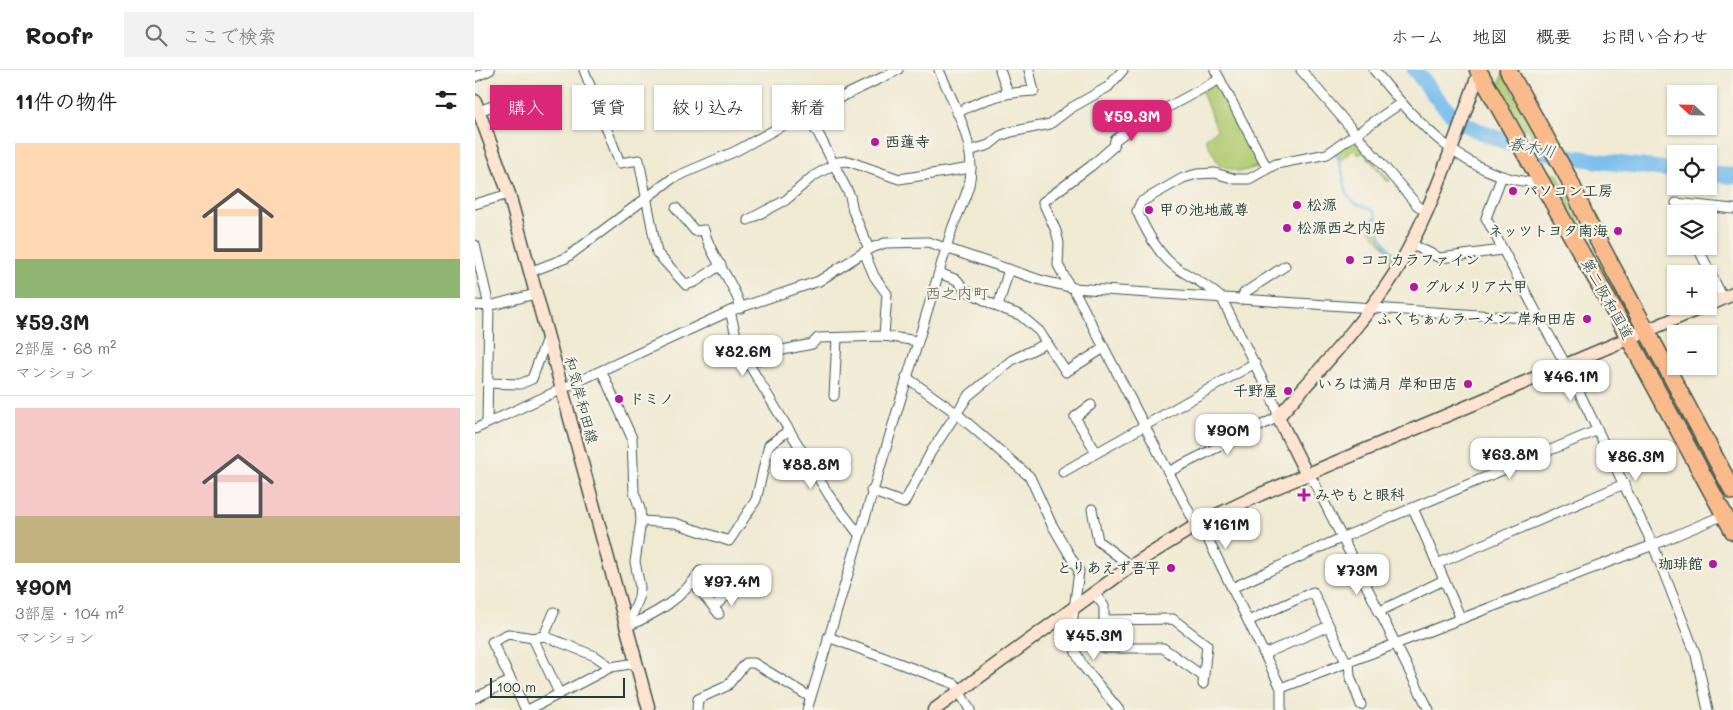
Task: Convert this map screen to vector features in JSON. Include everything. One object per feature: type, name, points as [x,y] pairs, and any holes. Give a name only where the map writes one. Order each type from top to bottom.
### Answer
[{"type":"highway","name":"第二阪和国道","points":[[1479,70],[1629,338],[1733,531]]},
{"type":"highway","name":"第二阪和国道","points":[[1508,70],[1569,179],[1588,222],[1733,491]]},
{"type":"street","points":[[475,77],[490,70]]},
{"type":"street","points":[[584,70],[620,163],[639,160],[657,253],[685,285],[695,282],[721,266]]},
{"type":"street","points":[[844,96],[898,70]]},
{"type":"street","points":[[807,710],[858,533],[939,273],[969,186],[971,168],[969,151],[957,113],[939,70]]},
{"type":"street","points":[[1000,70],[1008,93]]},
{"type":"street","points":[[957,113],[983,99],[1008,93],[1034,91],[1029,70]]},
{"type":"street","points":[[969,151],[989,144],[1000,136],[1011,132],[1050,124],[1071,108],[1108,87],[1123,70]]},
{"type":"street","points":[[1215,70],[1267,168]]},
{"type":"street","points":[[1301,70],[1417,205],[1427,212]]},
{"type":"street","points":[[1374,70],[1401,103],[1450,150],[1477,166],[1502,176],[1528,183],[1538,177]]},
{"type":"street","points":[[1168,472],[1278,417],[1370,308],[1411,244],[1427,212],[1479,70]]},
{"type":"street","points":[[1220,78],[1137,124],[1115,140],[1114,146],[1091,166],[1043,202],[1057,231],[1058,265],[1072,287],[1143,426],[1198,524],[1248,620],[1281,688],[1281,710]]},
{"type":"street","points":[[477,106],[490,103]]},
{"type":"street","points":[[1401,103],[1327,154],[1267,168],[1249,179],[1235,179],[1215,173],[1197,174],[1183,178],[1141,202],[1137,211],[1145,227],[1166,258],[1176,267],[1212,288],[1222,299],[1255,362],[1275,405],[1278,417],[1307,475],[1314,482],[1394,644],[1429,710]]},
{"type":"street","name":"和気岸和田線","points":[[477,106],[509,194],[649,710]]},
{"type":"street","points":[[529,272],[566,258],[673,178],[736,151],[775,130]]},
{"type":"street","points":[[816,130],[850,196],[874,276],[887,294],[884,336]]},
{"type":"street","points":[[748,220],[786,200],[799,186],[833,164],[848,161],[899,178],[971,168]]},
{"type":"street","points":[[1502,176],[1486,218],[1566,365],[1653,545],[1696,655],[1707,710]]},
{"type":"street","points":[[475,204],[509,194]]},
{"type":"street","points":[[1677,205],[1676,203],[1695,205]]},
{"type":"street","points":[[1717,207],[1733,209]]},
{"type":"street","points":[[676,208],[695,231],[705,230],[707,241],[737,292],[741,308]]},
{"type":"street","points":[[475,429],[602,372],[730,311],[819,280],[866,250],[885,243],[929,242],[1040,280],[1072,287],[1222,299],[1540,319]]},
{"type":"street","points":[[1411,244],[1440,258],[1502,250]]},
{"type":"street","points":[[475,245],[489,306],[487,423]]},
{"type":"street","points":[[1703,255],[1728,296]]},
{"type":"street","points":[[1241,300],[1244,293],[1285,266]]},
{"type":"street","points":[[998,307],[1009,270]]},
{"type":"street","points":[[939,273],[957,280],[965,290],[998,307],[1020,315],[1039,331],[1066,372],[1104,348]]},
{"type":"street","points":[[475,305],[489,306],[535,294]]},
{"type":"street","points":[[730,311],[738,344],[749,364],[829,497],[858,533]]},
{"type":"street","points":[[935,710],[1131,566],[1198,524],[1307,475],[1684,315]]},
{"type":"street","points":[[749,364],[778,352],[812,344],[818,338],[884,336],[918,341]]},
{"type":"street","points":[[488,383],[520,384],[532,380],[547,338]]},
{"type":"street","points":[[834,396],[837,338]]},
{"type":"street","points":[[871,491],[904,503],[931,452],[968,396],[1012,360],[1047,343]]},
{"type":"street","points":[[1063,472],[1255,362]]},
{"type":"street","points":[[602,372],[632,438],[634,492],[641,521],[635,562],[640,587],[639,598],[627,626]]},
{"type":"street","points":[[906,378],[956,413],[1030,477],[1051,523],[1079,571],[1072,624],[1076,653],[1083,666],[1119,710]]},
{"type":"street","points":[[1091,405],[1075,417],[1096,452]]},
{"type":"street","points":[[641,521],[675,523],[729,541],[756,500],[769,445],[789,430]]},
{"type":"street","points":[[1231,588],[1341,538],[1598,430]]},
{"type":"street","points":[[1437,564],[1624,484]]},
{"type":"street","points":[[1413,508],[1461,619]]},
{"type":"street","points":[[1091,509],[1098,541],[1131,566]]},
{"type":"street","points":[[1281,688],[1653,545],[1724,515]]},
{"type":"street","points":[[627,626],[665,608],[693,582],[700,571]]},
{"type":"street","points":[[1378,612],[1444,580]]},
{"type":"street","points":[[693,582],[716,611],[735,588]]},
{"type":"street","points":[[1248,620],[1313,592],[1348,662],[1350,676],[1361,705]]},
{"type":"street","points":[[1094,594],[1104,606],[1104,620],[1104,648],[1163,648],[1204,681],[1207,645],[1173,619],[1104,620]]},
{"type":"street","points":[[544,636],[554,612]]},
{"type":"street","points":[[1264,654],[1329,626]]},
{"type":"street","points":[[611,667],[595,656],[544,636],[533,638],[508,634],[492,642],[510,681],[527,710],[611,667],[636,664]]},
{"type":"street","points":[[828,637],[955,684],[969,710]]},
{"type":"street","points":[[533,638],[559,693]]},
{"type":"street","points":[[697,710],[699,699],[727,686],[746,664],[754,663],[810,697]]},
{"type":"street","points":[[475,698],[510,681]]},
{"type":"green space","points":[[1503,73],[1539,138],[1532,137],[1528,129],[1523,128],[1499,85]]},
{"type":"green space","points":[[1214,85],[1219,87],[1259,161],[1257,167],[1240,172],[1219,165],[1205,139],[1217,130],[1202,92]]},
{"type":"green space","points":[[1350,142],[1357,142],[1390,181],[1388,182],[1363,152],[1359,155],[1354,150],[1342,160],[1336,153]]},
{"type":"green space","points":[[1544,172],[1558,174],[1595,254],[1625,309],[1622,310]]},
{"type":"green space","points":[[1375,217],[1381,240],[1394,256],[1390,262],[1383,254],[1387,250],[1369,229],[1374,224],[1371,220]]},
{"type":"waterway","name":"春木川","points":[[1415,70],[1452,114],[1472,127],[1497,138],[1558,154],[1667,169]]},
{"type":"waterway","points":[[1335,153],[1349,197],[1355,203],[1369,208],[1375,213],[1381,236],[1394,255]]},
{"type":"waterway","name":"春木川","points":[[1717,175],[1733,176]]},
{"type":"place","name":"西蓮寺","points":[[875,142]]},
{"type":"place","name":"パソコン工房","points":[[1513,191]]},
{"type":"place","name":"松源","points":[[1297,205]]},
{"type":"place","name":"甲の池地蔵尊","points":[[1149,210]]},
{"type":"place","name":"松源西之内店","points":[[1287,228]]},
{"type":"place","name":"ネッツトヨタ南海","points":[[1618,231]]},
{"type":"place","name":"ココカラファイン","points":[[1350,260]]},
{"type":"place","name":"グルメリア六甲","points":[[1414,287]]},
{"type":"place","name":"ふくちぁんラーメン 岸和田店","points":[[1587,319]]},
{"type":"place","name":"いろは満月 岸和田店","points":[[1468,384]]},
{"type":"place","name":"千野屋","points":[[1288,391]]},
{"type":"place","name":"ドミノ","points":[[619,399]]},
{"type":"place","name":"みやもと眼科","points":[[1304,495]]},
{"type":"place","name":"珈琲館","points":[[1713,564]]},
{"type":"place","name":"とりあえず吾平","points":[[1171,568]]},
{"type":"district","name":"西之内町","points":[[957,293]]}]
